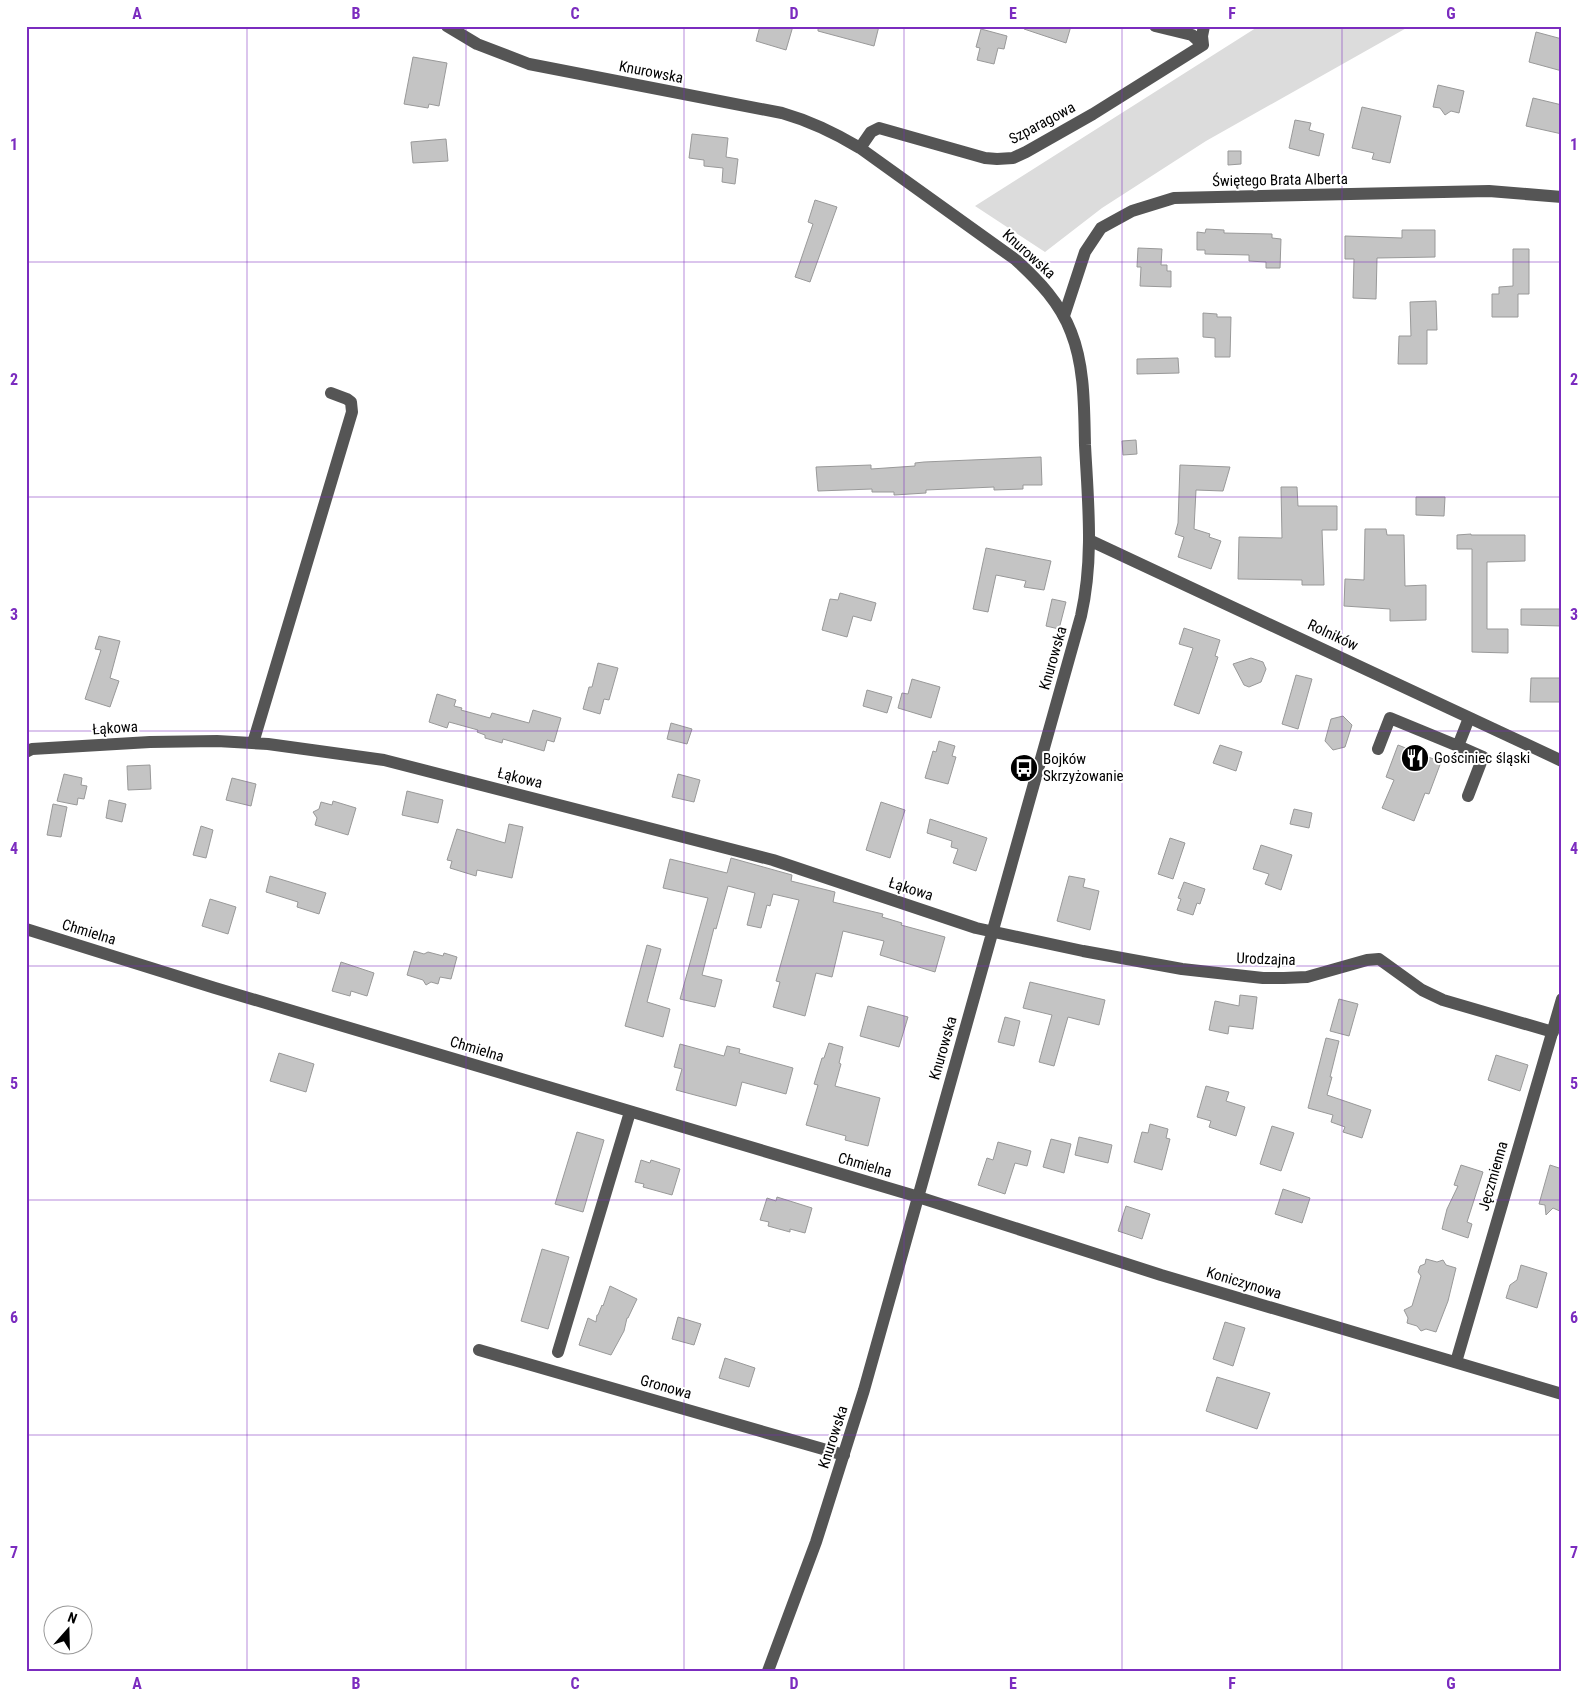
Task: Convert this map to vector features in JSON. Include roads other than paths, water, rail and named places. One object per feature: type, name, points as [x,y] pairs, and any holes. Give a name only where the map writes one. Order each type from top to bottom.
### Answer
[{"type":"street","name":"Knurowska","points":[[447,26],[477,44],[529,64],[782,113],[824,128],[860,148],[1016,260],[1053,298],[1064,316],[1072,333],[1080,365],[1089,540],[1087,590],[1081,616],[883,1327],[810,1559],[768,1671]]},
{"type":"street","points":[[1155,26],[1192,35],[1203,46]]},
{"type":"street","points":[[1203,46],[1204,26]]},
{"type":"street","name":"Szparagowa","points":[[860,148],[871,132],[878,128],[985,158],[1013,158],[1093,114],[1203,46]]},
{"type":"street","name":"Świętego Brata Alberta","points":[[1064,316],[1085,252],[1101,228],[1132,211],[1174,198],[1490,191],[1562,197]]},
{"type":"street","points":[[253,743],[352,412],[351,402],[347,398],[331,394]]},
{"type":"street","name":"Rolników","points":[[1089,540],[1562,761]]},
{"type":"street","points":[[1378,749],[1390,718],[1483,757],[1468,796]]},
{"type":"street","points":[[1458,746],[1469,718]]},
{"type":"street","name":"Łąkowa","points":[[26,752],[32,749],[150,742],[217,741],[253,743],[393,762],[773,860],[992,932]]},
{"type":"street","name":"Chmielna","points":[[26,929],[206,985],[919,1198]]},
{"type":"street","name":"Urodzajna","points":[[992,932],[1182,969],[1263,978],[1306,977],[1366,960],[1379,959],[1416,986],[1443,1000],[1553,1032]]},
{"type":"street","name":"Jęczmienna","points":[[1456,1362],[1562,999]]},
{"type":"street","points":[[558,1352],[630,1112]]},
{"type":"street","name":"Koniczynowa","points":[[919,1198],[1161,1275],[1562,1394]]},
{"type":"street","name":"Gronowa","points":[[479,1350],[844,1455]]},
{"type":"place","name":"Gościniec śląski","points":[[1415,758]]},
{"type":"place","name":"Bojków Skrzyżowanie","points":[[1024,768]]}]
